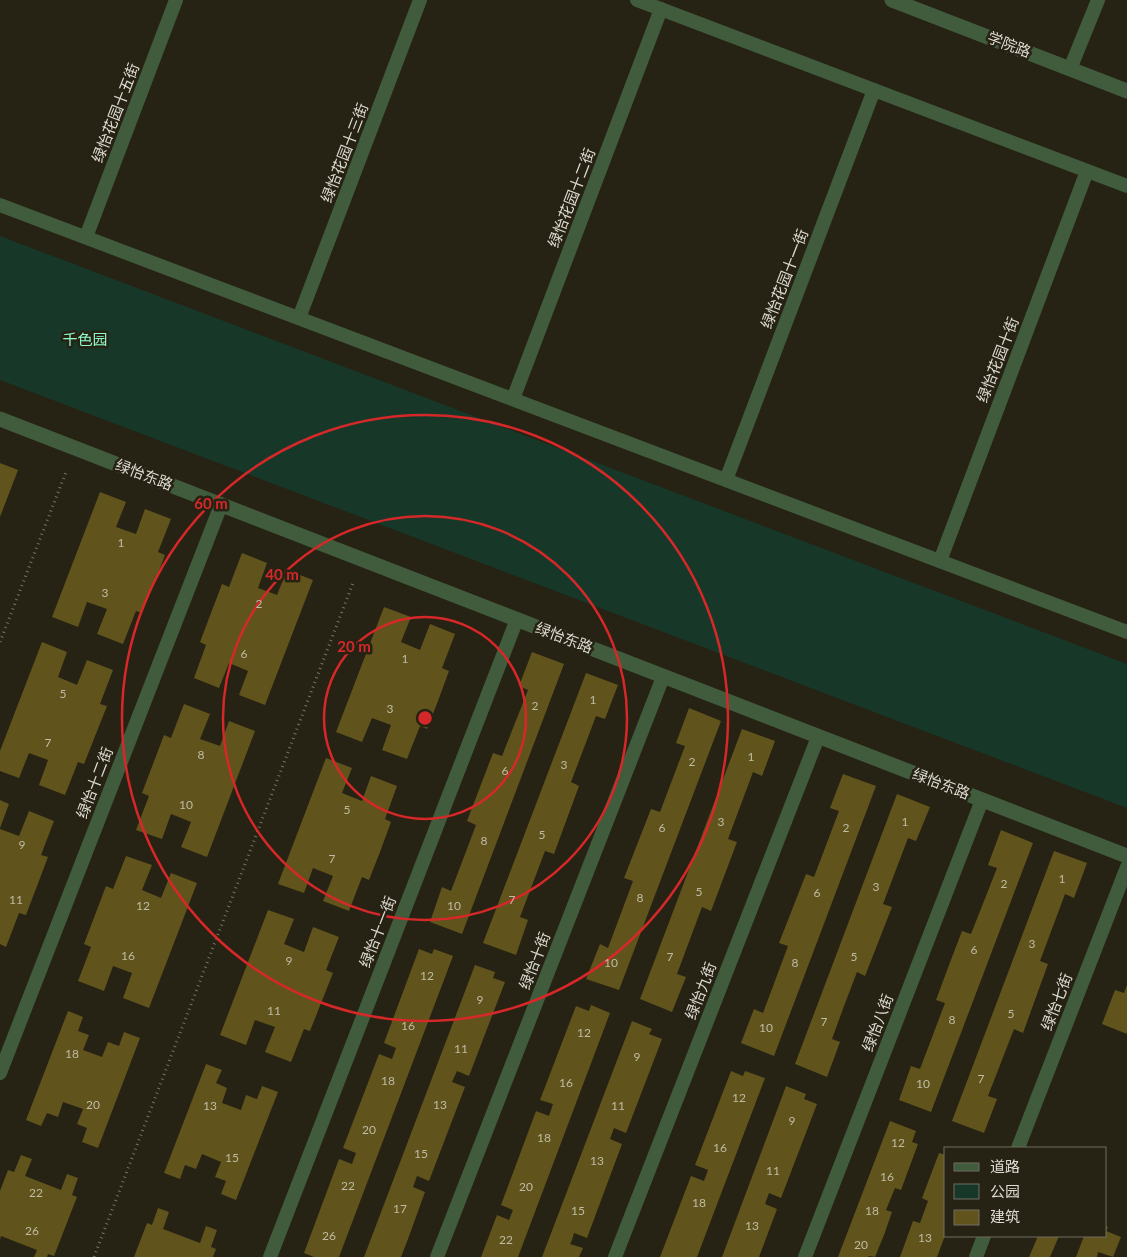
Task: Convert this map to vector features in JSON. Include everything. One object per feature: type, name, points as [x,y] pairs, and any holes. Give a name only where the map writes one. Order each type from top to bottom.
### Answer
[{"type":"street","name":"学院路","points":[[892,0],[1127,91]]},
{"type":"street","name":"绿怡东路","points":[[0,419],[1127,856]]},
{"type":"lane","name":"绿怡花园十五街","points":[[86,237],[176,0]]},
{"type":"lane","name":"绿怡花园十三街","points":[[299,318],[420,0]]},
{"type":"lane","points":[[637,0],[1127,186]]},
{"type":"lane","points":[[1070,69],[1098,0]]},
{"type":"lane","name":"绿怡花园十二街","points":[[513,399],[661,9]]},
{"type":"lane","name":"绿怡花园十一街","points":[[726,480],[874,90]]},
{"type":"lane","name":"绿怡花园十街","points":[[940,561],[1087,171]]},
{"type":"lane","points":[[0,205],[1127,632]]},
{"type":"lane","name":"绿怡十二街","points":[[0,1073],[221,505]]},
{"type":"lane","name":"绿怡十一街","points":[[270,1257],[517,620]]},
{"type":"lane","name":"绿怡十街","points":[[437,1257],[663,677]]},
{"type":"lane","name":"绿怡九街","points":[[616,1257],[818,737]]},
{"type":"lane","name":"绿怡八街","points":[[805,1257],[982,800]]},
{"type":"lane","name":"绿怡七街","points":[[1018,1147],[1127,867]]},
{"type":"lane","points":[[976,1257],[984,1237]]},
{"type":"path","points":[[0,642],[75,448]]},
{"type":"path","points":[[94,1257],[362,560]]},
{"type":"green space","name":"千色园","points":[[0,236],[1127,664],[1127,808],[0,380]]},
{"type":"building","points":[[0,463],[18,470],[0,517]]},
{"type":"building","points":[[100,492],[126,502],[116,527],[136,534],[145,509],[171,519],[158,552],[165,555],[154,584],[142,613],[136,611],[123,644],[97,634],[107,609],[87,602],[78,627],[52,617]]},
{"type":"building","points":[[242,553],[267,563],[258,588],[277,595],[287,570],[313,580],[265,705],[239,695],[248,671],[229,663],[219,688],[194,678],[206,645],[200,642],[222,584],[229,587]]},
{"type":"building","points":[[384,607],[411,617],[401,642],[420,650],[430,624],[455,634],[442,668],[449,671],[438,701],[427,729],[420,726],[407,759],[382,750],[391,725],[372,718],[362,742],[336,732]]},
{"type":"building","points":[[42,642],[67,652],[58,677],[77,685],[87,660],[113,670],[100,704],[107,706],[84,764],[78,762],[65,795],[39,785],[48,760],[29,753],[19,778],[0,771],[0,751]]},
{"type":"building","points":[[532,652],[564,664],[462,934],[430,922],[442,887],[451,891],[476,825],[467,821],[493,753],[502,756],[528,690],[519,686]]},
{"type":"building","points":[[586,673],[618,685],[605,719],[596,716],[571,782],[579,786],[554,854],[545,851],[520,917],[528,920],[516,955],[483,943]]},
{"type":"building","points":[[184,704],[210,714],[200,739],[220,746],[229,721],[255,731],[207,857],[181,847],[191,822],[171,814],[162,839],[136,830],[149,796],[142,793],[164,735],[171,738]]},
{"type":"building","points":[[689,708],[721,721],[619,990],[586,979],[600,944],[608,948],[633,881],[624,878],[651,809],[660,812],[685,746],[676,743]]},
{"type":"building","points":[[742,729],[775,741],[762,776],[753,772],[728,839],[737,842],[711,911],[702,907],[677,974],[686,977],[672,1012],[640,999]]},
{"type":"building","points":[[326,758],[352,768],[342,793],[362,801],[371,776],[397,786],[385,819],[391,822],[380,852],[369,880],[362,877],[349,911],[323,901],[333,876],[313,868],[304,893],[278,884]]},
{"type":"building","points":[[843,774],[876,786],[774,1056],[741,1043],[754,1009],[763,1013],[788,946],[779,943],[806,874],[814,877],[839,811],[830,808]]},
{"type":"building","points":[[897,794],[930,807],[916,841],[908,838],[883,904],[892,907],[865,976],[857,972],[832,1039],[840,1042],[827,1077],[795,1064]]},
{"type":"building","points":[[0,800],[9,804],[0,828]]},
{"type":"building","points":[[29,811],[54,821],[41,855],[48,857],[26,915],[19,913],[6,947],[0,944],[0,829],[19,836]]},
{"type":"building","points":[[1001,830],[1033,843],[931,1112],[899,1100],[911,1066],[920,1069],[945,1003],[936,1000],[962,931],[971,934],[997,868],[988,865]]},
{"type":"building","points":[[1054,851],[1087,863],[1074,898],[1065,894],[1040,961],[1048,964],[1023,1033],[1014,1029],[988,1096],[997,1099],[984,1133],[952,1121]]},
{"type":"building","points":[[126,856],[152,865],[142,890],[161,898],[171,873],[197,883],[149,1008],[123,998],[132,973],[113,966],[104,991],[78,981],[91,947],[84,944],[106,886],[113,889]]},
{"type":"building","points":[[268,910],[294,919],[284,944],[304,952],[313,927],[339,937],[326,970],[333,973],[310,1031],[304,1029],[291,1062],[265,1052],[275,1027],[255,1020],[246,1045],[220,1035]]},
{"type":"building","points":[[419,949],[432,954],[434,949],[453,956],[339,1257],[314,1257],[304,1253],[339,1159],[352,1164],[356,1153],[343,1148],[379,1054],[392,1059],[396,1048],[384,1043]]},
{"type":"building","points":[[475,965],[495,972],[493,978],[505,982],[469,1076],[457,1071],[452,1082],[465,1087],[429,1181],[417,1176],[413,1187],[425,1192],[408,1239],[401,1257],[364,1257]]},
{"type":"building","points":[[1127,985],[1127,1034],[1102,1024],[1115,990],[1124,993]]},
{"type":"building","points":[[591,1005],[610,1013],[518,1257],[481,1257],[497,1215],[509,1220],[513,1210],[501,1205],[536,1111],[549,1116],[553,1104],[540,1100],[576,1006],[589,1011]]},
{"type":"building","points":[[68,1011],[83,1017],[78,1031],[89,1035],[83,1050],[102,1057],[108,1042],[119,1046],[124,1032],[140,1038],[98,1148],[82,1142],[87,1128],[77,1124],[83,1109],[63,1102],[58,1117],[47,1113],[41,1126],[26,1120]]},
{"type":"building","points":[[632,1021],[652,1029],[649,1034],[662,1039],[626,1133],[614,1128],[610,1139],[622,1144],[587,1238],[574,1233],[570,1244],[583,1248],[579,1257],[542,1257]]},
{"type":"building","points":[[206,1064],[222,1070],[216,1083],[227,1088],[222,1103],[241,1110],[246,1095],[257,1099],[262,1086],[278,1092],[236,1200],[221,1194],[226,1181],[215,1177],[221,1162],[202,1154],[196,1169],[185,1165],[180,1179],[164,1173]]},
{"type":"building","points":[[731,1071],[743,1076],[745,1071],[765,1078],[697,1257],[660,1257],[691,1176],[704,1181],[708,1170],[695,1165]]},
{"type":"building","points":[[786,1086],[806,1094],[804,1099],[817,1104],[781,1198],[769,1193],[765,1204],[777,1209],[759,1257],[722,1257]]},
{"type":"building","points":[[890,1121],[916,1131],[912,1142],[918,1144],[901,1190],[895,1188],[886,1210],[892,1212],[884,1235],[875,1257],[838,1257]]},
{"type":"building","points":[[939,1153],[944,1154],[944,1237],[937,1257],[900,1257],[913,1221],[920,1223],[928,1201],[922,1198]]},
{"type":"building","points":[[21,1155],[32,1159],[25,1176],[61,1190],[67,1174],[78,1178],[72,1195],[77,1197],[54,1256],[48,1254],[47,1257],[34,1257],[37,1250],[1,1236],[0,1240],[0,1191],[8,1170],[14,1172]]},
{"type":"building","points":[[158,1208],[169,1212],[163,1229],[200,1243],[206,1226],[217,1230],[211,1247],[216,1249],[213,1257],[134,1257],[147,1223],[152,1225]]},
{"type":"building","points":[[1107,1231],[1121,1237],[1113,1257],[1098,1252],[1097,1257],[1076,1257],[1084,1237],[1107,1237]]},
{"type":"building","points":[[1038,1237],[1059,1237],[1050,1257],[1029,1257]]}]
